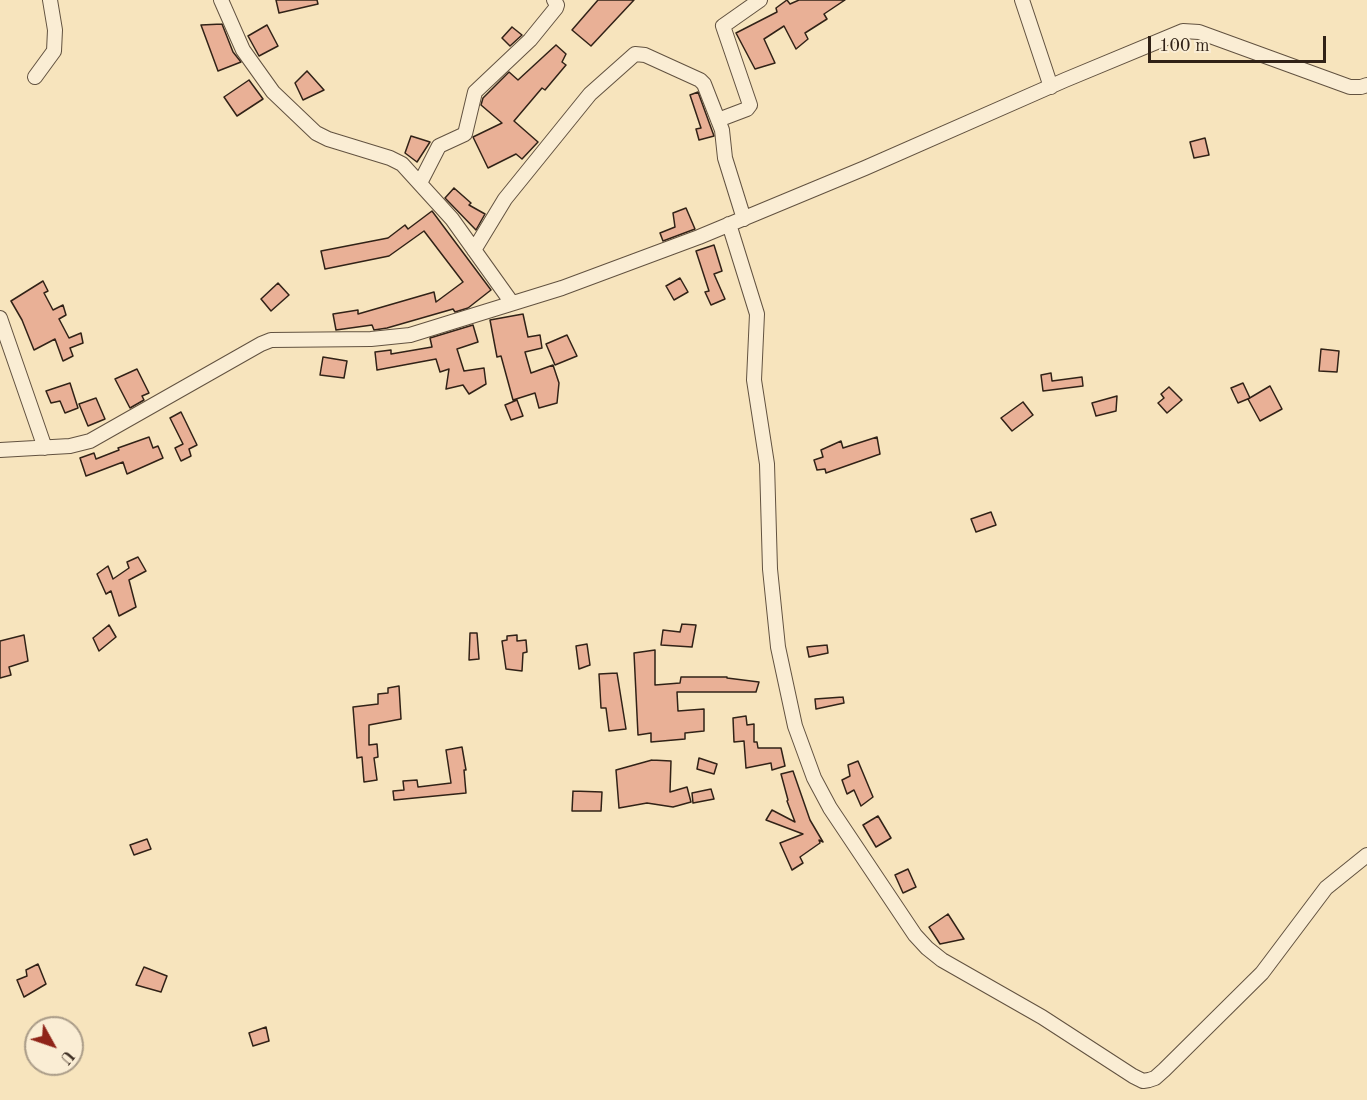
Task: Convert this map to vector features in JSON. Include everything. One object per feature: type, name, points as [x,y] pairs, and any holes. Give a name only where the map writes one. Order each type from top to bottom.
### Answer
[{"type":"street","points":[[35,77],[54,51],[55,30],[50,0]]},
{"type":"street","points":[[221,0],[252,66],[273,92],[306,125],[328,139],[397,161],[452,219],[512,303]]},
{"type":"street","points":[[420,183],[439,146],[460,137],[466,130],[475,92],[530,40],[556,8],[554,0]]},
{"type":"street","points":[[718,120],[747,109],[750,105],[723,26],[760,0]]},
{"type":"street","points":[[1022,0],[1050,87]]},
{"type":"street","points":[[0,450],[70,447],[90,441],[271,340],[394,338],[426,332],[562,288],[744,219],[1176,34],[1191,31],[1350,87],[1367,85]]},
{"type":"street","points":[[474,250],[505,199],[594,89],[635,54],[645,55],[702,82],[723,135],[724,158],[744,219]]},
{"type":"street","points":[[729,225],[757,314],[754,380],[767,464],[770,569],[778,646],[795,726],[814,778],[830,808],[915,935],[927,948],[942,960],[1042,1017],[1133,1076],[1143,1081],[1149,1080],[1164,1070],[1262,973],[1326,888],[1367,855]]},
{"type":"street","points":[[0,318],[45,448]]},
{"type":"building","points":[[276,0],[317,0],[318,4],[279,13]]},
{"type":"building","points":[[598,0],[634,0],[591,46],[572,30]]},
{"type":"building","points":[[787,0],[790,4],[799,0],[845,0],[824,14],[827,19],[805,33],[808,39],[796,49],[784,26],[764,39],[775,63],[755,69],[736,33],[777,12],[776,8]]},
{"type":"building","points":[[222,24],[233,52],[241,62],[218,71],[201,25]]},
{"type":"building","points":[[267,25],[278,46],[259,56],[248,36]]},
{"type":"building","points":[[512,27],[522,35],[510,46],[502,38]]},
{"type":"building","points":[[556,45],[566,54],[562,62],[566,65],[545,90],[542,88],[514,121],[538,142],[522,159],[516,154],[488,168],[473,137],[502,123],[481,105],[483,98],[509,72],[518,80]]},
{"type":"building","points":[[307,71],[324,90],[303,100],[295,83]]},
{"type":"building","points":[[249,80],[263,99],[237,116],[224,97]]},
{"type":"building","points":[[698,92],[714,136],[699,140],[696,129],[701,128],[690,95]]},
{"type":"building","points":[[411,136],[430,142],[417,162],[405,153]]},
{"type":"building","points":[[1205,138],[1209,155],[1194,158],[1190,142]]},
{"type":"building","points":[[454,188],[471,203],[469,205],[485,214],[476,230],[445,198]]},
{"type":"building","points":[[686,208],[695,229],[663,241],[660,233],[675,227],[673,213]]},
{"type":"building","points":[[432,211],[491,290],[468,308],[455,312],[453,309],[374,330],[372,325],[336,330],[333,314],[358,310],[358,314],[434,292],[436,302],[463,282],[424,231],[389,256],[325,269],[321,251],[388,238],[405,225],[408,229]]},
{"type":"building","points":[[714,245],[722,271],[714,274],[725,299],[711,305],[705,292],[709,291],[696,251]]},
{"type":"building","points":[[680,278],[688,292],[674,300],[666,286]]},
{"type":"building","points":[[43,281],[48,291],[44,293],[53,310],[63,305],[66,315],[59,319],[69,338],[81,333],[83,343],[70,348],[73,356],[63,361],[55,339],[34,350],[22,320],[11,301]]},
{"type":"building","points":[[278,283],[289,295],[271,311],[261,299]]},
{"type":"building","points":[[523,314],[528,337],[540,335],[542,348],[525,352],[531,373],[553,365],[559,383],[557,403],[539,408],[535,393],[513,400],[501,356],[497,357],[490,320]]},
{"type":"building","points":[[473,325],[478,342],[457,349],[464,371],[484,368],[486,384],[469,394],[463,385],[446,389],[449,369],[440,372],[436,359],[377,370],[375,352],[391,350],[391,354],[432,347],[430,338]]},
{"type":"building","points":[[567,335],[577,356],[555,365],[546,344]]},
{"type":"building","points":[[1321,349],[1339,351],[1337,372],[1319,371]]},
{"type":"building","points":[[323,357],[347,361],[344,378],[320,375]]},
{"type":"building","points":[[137,369],[149,393],[142,396],[144,400],[130,408],[115,379]]},
{"type":"building","points":[[1051,373],[1052,381],[1082,377],[1083,386],[1043,391],[1041,375]]},
{"type":"building","points":[[70,383],[78,408],[65,413],[60,401],[51,403],[46,391]]},
{"type":"building","points":[[1243,383],[1250,398],[1238,403],[1231,388]]},
{"type":"building","points":[[1270,386],[1282,409],[1260,421],[1248,399]]},
{"type":"building","points":[[1169,387],[1182,400],[1167,413],[1158,403],[1164,398],[1161,394]]},
{"type":"building","points":[[1117,396],[1116,411],[1096,416],[1092,403]]},
{"type":"building","points":[[96,398],[105,419],[88,426],[79,404]]},
{"type":"building","points":[[517,400],[523,416],[511,420],[505,405]]},
{"type":"building","points":[[1023,402],[1033,415],[1012,431],[1001,418]]},
{"type":"building","points":[[181,412],[197,445],[189,449],[191,456],[181,461],[175,448],[183,444],[170,418]]},
{"type":"building","points":[[149,437],[153,448],[158,446],[163,458],[127,474],[123,462],[86,476],[80,458],[94,453],[96,459]]},
{"type":"building","points":[[877,437],[880,454],[826,473],[825,469],[817,470],[814,460],[823,457],[821,450],[841,441],[843,448]]},
{"type":"building","points":[[991,512],[996,525],[976,532],[971,519]]},
{"type":"building","points":[[138,557],[146,571],[129,580],[136,607],[119,616],[111,591],[106,594],[97,574],[108,566],[113,579],[129,568],[127,562]]},
{"type":"building","points":[[682,624],[696,625],[692,647],[661,645],[663,630],[680,632]]},
{"type":"building","points":[[109,625],[116,637],[99,651],[93,638]]},
{"type":"building","points":[[470,633],[477,633],[479,659],[469,660]]},
{"type":"building","points":[[24,635],[28,661],[9,667],[11,675],[0,678],[0,641]]},
{"type":"building","points":[[517,635],[517,641],[526,640],[527,652],[523,653],[522,671],[506,669],[502,641],[507,640],[507,636]]},
{"type":"building","points":[[587,644],[590,665],[579,669],[576,646]]},
{"type":"building","points":[[827,645],[828,653],[809,657],[807,647]]},
{"type":"building","points":[[655,650],[655,685],[680,683],[681,677],[727,677],[759,682],[756,692],[677,692],[678,711],[704,709],[704,731],[685,733],[685,739],[651,742],[651,733],[638,735],[634,653]]},
{"type":"building","points":[[617,673],[626,729],[609,731],[606,708],[601,708],[599,674]]},
{"type":"building","points":[[399,686],[401,719],[369,725],[369,745],[377,744],[378,757],[374,758],[377,780],[364,782],[362,757],[357,758],[353,707],[378,704],[378,694],[388,693],[388,688]]},
{"type":"building","points":[[843,697],[844,703],[816,709],[815,699]]},
{"type":"building","points":[[746,716],[747,725],[754,724],[754,742],[757,742],[758,748],[781,748],[785,766],[772,770],[771,763],[746,768],[744,741],[734,742],[733,718]]},
{"type":"building","points":[[462,747],[466,770],[464,770],[466,793],[394,800],[393,791],[404,790],[403,781],[417,780],[418,787],[451,783],[446,750]]},
{"type":"building","points":[[699,758],[717,764],[714,774],[697,769]]},
{"type":"building","points":[[652,760],[671,761],[670,792],[687,787],[691,802],[673,807],[647,803],[619,808],[616,770]]},
{"type":"building","points":[[858,761],[873,797],[861,806],[854,790],[847,794],[842,780],[850,776],[848,765]]},
{"type":"building","points":[[793,771],[810,820],[823,842],[819,840],[820,843],[800,857],[803,863],[792,870],[780,843],[803,834],[766,820],[772,810],[795,822],[781,774]]},
{"type":"building","points":[[711,789],[714,799],[693,803],[692,793]]},
{"type":"building","points":[[573,791],[602,792],[601,811],[572,811]]},
{"type":"building","points":[[878,816],[891,838],[876,847],[863,825]]},
{"type":"building","points":[[147,839],[151,849],[134,855],[130,845]]},
{"type":"building","points":[[908,869],[916,887],[903,893],[895,875]]},
{"type":"building","points":[[948,914],[964,939],[940,944],[929,927]]},
{"type":"building","points":[[38,964],[46,984],[24,997],[17,980],[27,976],[26,970]]},
{"type":"building","points":[[144,967],[167,976],[161,992],[136,985]]},
{"type":"building","points":[[266,1027],[269,1041],[253,1046],[249,1033]]}]
